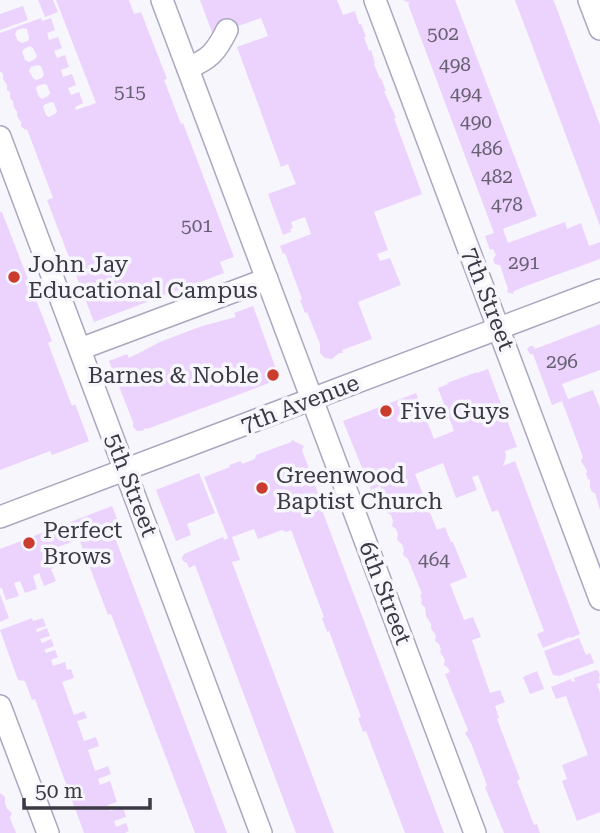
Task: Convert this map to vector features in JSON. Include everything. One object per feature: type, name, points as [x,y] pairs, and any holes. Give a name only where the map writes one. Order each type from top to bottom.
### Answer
[{"type":"street","name":"6th Street","points":[[162,0],[475,833]]},
{"type":"street","name":"7th Street","points":[[375,0],[600,599]]},
{"type":"street","points":[[589,0],[600,29]]},
{"type":"street","points":[[188,68],[217,51],[227,30]]},
{"type":"street","name":"5th Street","points":[[0,136],[261,833]]},
{"type":"street","points":[[80,349],[267,279]]},
{"type":"street","name":"7th Avenue","points":[[0,517],[600,290]]},
{"type":"street","points":[[0,706],[48,833]]},
{"type":"building","points":[[38,0],[53,0],[58,12],[45,17]]},
{"type":"building","points":[[56,0],[129,0],[134,14],[141,12],[167,79],[164,80],[234,257],[220,262],[224,273],[94,322],[47,200],[53,198],[27,129],[21,126],[0,71],[0,33],[41,18],[42,21],[51,18],[55,30],[47,33],[49,40],[58,37],[62,48],[54,51],[57,58],[65,55],[69,67],[61,70],[63,77],[72,74],[76,85],[68,88],[71,95],[79,92],[83,103],[75,107],[76,110],[96,103]],"holes":[[[27,29],[28,41],[18,41],[15,34],[17,30]],[[30,46],[33,48],[37,56],[35,59],[29,62],[25,60],[22,52]],[[41,66],[44,74],[42,78],[33,78],[29,71],[31,67]],[[44,84],[50,93],[42,99],[36,89]],[[51,102],[57,111],[49,117],[43,107]]]},
{"type":"building","points":[[200,0],[337,0],[343,15],[355,11],[369,51],[371,50],[422,194],[374,212],[388,250],[377,254],[380,261],[390,258],[401,285],[358,302],[372,339],[342,350],[343,353],[332,359],[325,358],[320,353],[320,344],[307,312],[305,313],[285,253],[283,254],[280,246],[311,234],[305,217],[291,222],[291,232],[283,235],[268,194],[296,184],[288,164],[281,167],[237,47],[268,36],[261,18],[213,35]]},
{"type":"building","points":[[403,0],[455,0],[537,216],[503,229],[508,243],[565,222],[567,229],[581,223],[589,246],[600,242],[600,259],[526,286],[513,294],[507,292],[500,265],[495,264],[493,259],[496,255],[493,249],[490,250],[485,236],[494,233],[408,4],[410,3]]},
{"type":"building","points":[[515,0],[553,0],[555,4],[600,125],[600,226]]},
{"type":"building","points":[[23,6],[28,20],[0,30],[0,14]]},
{"type":"building","name":"John Jay Educational Campus","points":[[0,212],[52,341],[48,343],[72,406],[75,404],[89,441],[52,455],[50,451],[0,470]]},
{"type":"building","points":[[253,306],[279,377],[275,381],[137,431],[133,427],[109,361],[127,354],[129,358],[160,342],[236,317],[234,313]]},
{"type":"building","points":[[600,324],[600,370],[562,384],[568,399],[593,390],[600,408],[600,510],[562,401],[552,405],[533,354],[527,349],[533,346],[535,349]]},
{"type":"building","points":[[488,369],[517,447],[505,451],[503,466],[515,461],[580,634],[543,648],[537,634],[544,631],[498,510],[492,512],[478,475],[472,477],[477,490],[456,498],[443,463],[415,474],[437,530],[445,527],[467,577],[450,584],[464,620],[473,617],[481,637],[472,640],[490,693],[500,690],[505,702],[495,706],[499,718],[497,719],[520,779],[517,781],[534,825],[537,824],[540,833],[504,833],[465,733],[468,730],[445,674],[450,672],[444,665],[441,649],[435,641],[436,636],[426,616],[425,607],[421,604],[422,594],[408,559],[403,555],[402,544],[397,540],[398,534],[392,526],[391,515],[386,512],[388,506],[381,497],[380,486],[371,490],[343,421],[416,393],[434,439],[454,431],[438,388]]},
{"type":"building","points":[[292,440],[304,446],[302,450],[320,499],[323,498],[327,509],[322,510],[444,833],[405,833],[366,731],[363,732],[358,718],[361,717],[291,530],[282,530],[258,539],[254,529],[232,537],[240,560],[232,562],[334,833],[296,833],[195,565],[189,568],[183,561],[184,554],[223,537],[224,540],[228,538],[204,477],[230,467],[229,465],[255,459],[256,455]]},
{"type":"building","points":[[199,473],[215,513],[187,524],[191,535],[176,541],[156,490]]},
{"type":"building","points":[[112,506],[119,524],[111,527],[227,833],[195,833],[111,614],[108,615],[79,539],[48,551],[56,581],[44,586],[39,573],[33,576],[37,589],[25,593],[20,581],[14,583],[19,596],[6,600],[0,588],[0,549]]},
{"type":"building","points":[[0,594],[9,618],[0,622]]},
{"type":"building","points":[[32,618],[33,621],[43,618],[46,626],[36,629],[37,632],[47,628],[50,636],[40,639],[42,643],[51,639],[54,646],[44,650],[46,653],[55,650],[58,657],[51,660],[53,666],[65,662],[67,670],[71,669],[74,678],[62,682],[74,715],[84,711],[87,718],[77,721],[84,741],[96,737],[99,746],[88,750],[95,771],[108,766],[111,774],[98,779],[100,785],[110,781],[117,802],[108,805],[110,811],[123,807],[126,817],[114,821],[116,827],[126,823],[129,831],[125,833],[84,833],[35,699],[32,700],[25,681],[18,680],[0,630]]},
{"type":"building","points":[[579,638],[586,655],[590,653],[594,663],[559,676],[553,675],[544,651]]},
{"type":"building","points":[[596,670],[600,675],[600,683],[597,684],[600,693],[600,812],[577,821],[562,781],[567,779],[562,765],[588,755],[566,696],[556,699],[551,687],[571,679],[572,682],[575,681],[574,678]]},
{"type":"building","points":[[537,671],[544,689],[530,694],[523,677]]},
{"type":"building","points":[[0,793],[5,797],[7,809],[12,813],[10,818],[16,833],[0,833]]},
{"type":"place","name":"John Jay Educational Campus","points":[[14,277]]},
{"type":"place","name":"Barnes & Noble","points":[[273,375]]},
{"type":"place","name":"Five Guys","points":[[386,411]]},
{"type":"place","name":"Greenwood Baptist Church","points":[[262,488]]},
{"type":"place","name":"Perfect Brows","points":[[29,543]]}]
